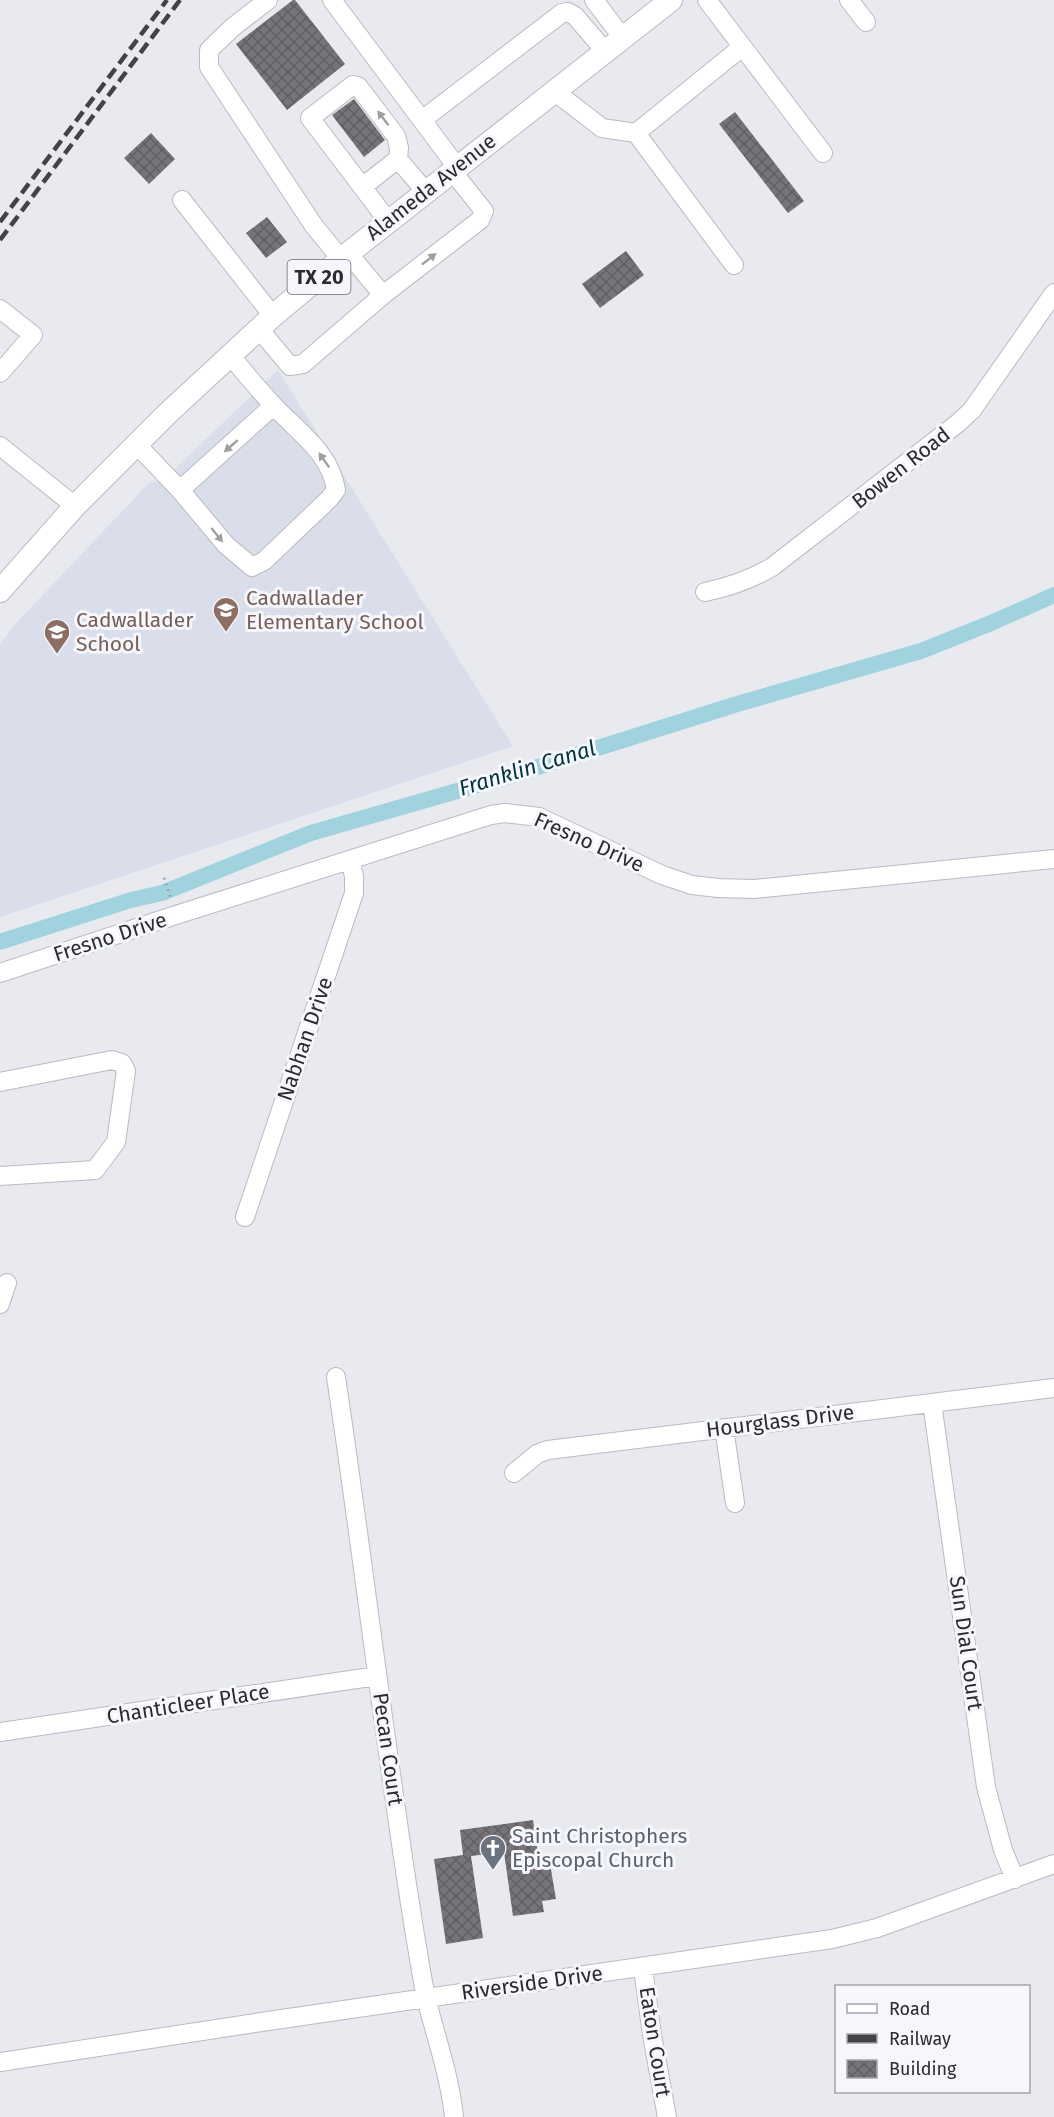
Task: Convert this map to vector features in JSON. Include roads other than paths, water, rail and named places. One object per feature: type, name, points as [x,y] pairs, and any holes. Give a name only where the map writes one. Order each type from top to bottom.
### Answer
[{"type":"main road","name":"Alameda Avenue","points":[[0,591],[75,506],[266,322],[344,256],[666,2]]},
{"type":"street","points":[[268,0],[233,27],[209,50],[209,67],[314,226],[383,295]]},
{"type":"street","points":[[594,0],[614,44]]},
{"type":"street","points":[[707,0],[823,153]]},
{"type":"street","points":[[849,0],[866,22]]},
{"type":"street","points":[[182,200],[266,322],[290,366],[303,364],[383,295],[480,220],[484,211],[337,2]]},
{"type":"street","points":[[422,120],[562,13],[568,12],[575,16],[614,44]]},
{"type":"street","points":[[636,133],[742,47]]},
{"type":"street","points":[[388,221],[310,118],[353,85],[358,86],[396,135],[399,148],[398,159],[426,192]]},
{"type":"street","points":[[554,91],[602,128],[636,133],[734,265]]},
{"type":"street","points":[[362,187],[398,159]]},
{"type":"street","name":"Bowen Road","points":[[705,591],[731,586],[757,576],[772,567],[958,423],[972,410],[1054,292]]},
{"type":"street","points":[[0,309],[33,335],[0,373]]},
{"type":"street","points":[[136,445],[180,490],[226,545],[252,567],[264,561],[329,499],[336,490],[334,475],[324,457],[273,406],[230,355]]},
{"type":"street","points":[[180,490],[273,406]]},
{"type":"street","points":[[0,446],[75,506]]},
{"type":"street","name":"Fresno Drive","points":[[0,974],[176,915],[491,815],[505,813],[539,817],[662,875],[692,885],[718,888],[754,889],[1054,859]]},
{"type":"street","name":"Nabhan Drive","points":[[245,1217],[354,893],[351,860]]},
{"type":"street","points":[[0,1082],[112,1060],[122,1063],[126,1071],[116,1142],[95,1170],[0,1176]]},
{"type":"street","points":[[0,1304],[7,1283]]},
{"type":"street","name":"Pecan Court","points":[[336,1377],[415,1935],[426,1998],[452,2095],[454,2117]]},
{"type":"street","name":"Hourglass Drive","points":[[514,1473],[537,1454],[548,1450],[1054,1388]]},
{"type":"street","name":"Sun Dial Court","points":[[932,1403],[986,1787],[1003,1850],[1015,1879]]},
{"type":"street","points":[[724,1428],[735,1503]]},
{"type":"street","name":"Chanticleer Place","points":[[0,1732],[377,1676]]},
{"type":"street","name":"Riverside Drive","points":[[0,2062],[832,1940],[877,1928],[1054,1864]]},
{"type":"street","name":"Eaton Court","points":[[643,1968],[667,2117]]},
{"type":"waterway","name":"Franklin Canal","points":[[0,942],[131,900],[162,893],[311,833],[506,777],[734,705],[921,651],[1054,595]]},
{"type":"railway","points":[[0,222],[167,0]]},
{"type":"railway","points":[[0,240],[180,0]]},
{"type":"place","name":"Cadwallader Elementary School","points":[[226,633]]},
{"type":"place","name":"Cadwallader School","points":[[57,655]]},
{"type":"place","name":"Saint Christophers Episcopal Church","points":[[493,1871]]}]
